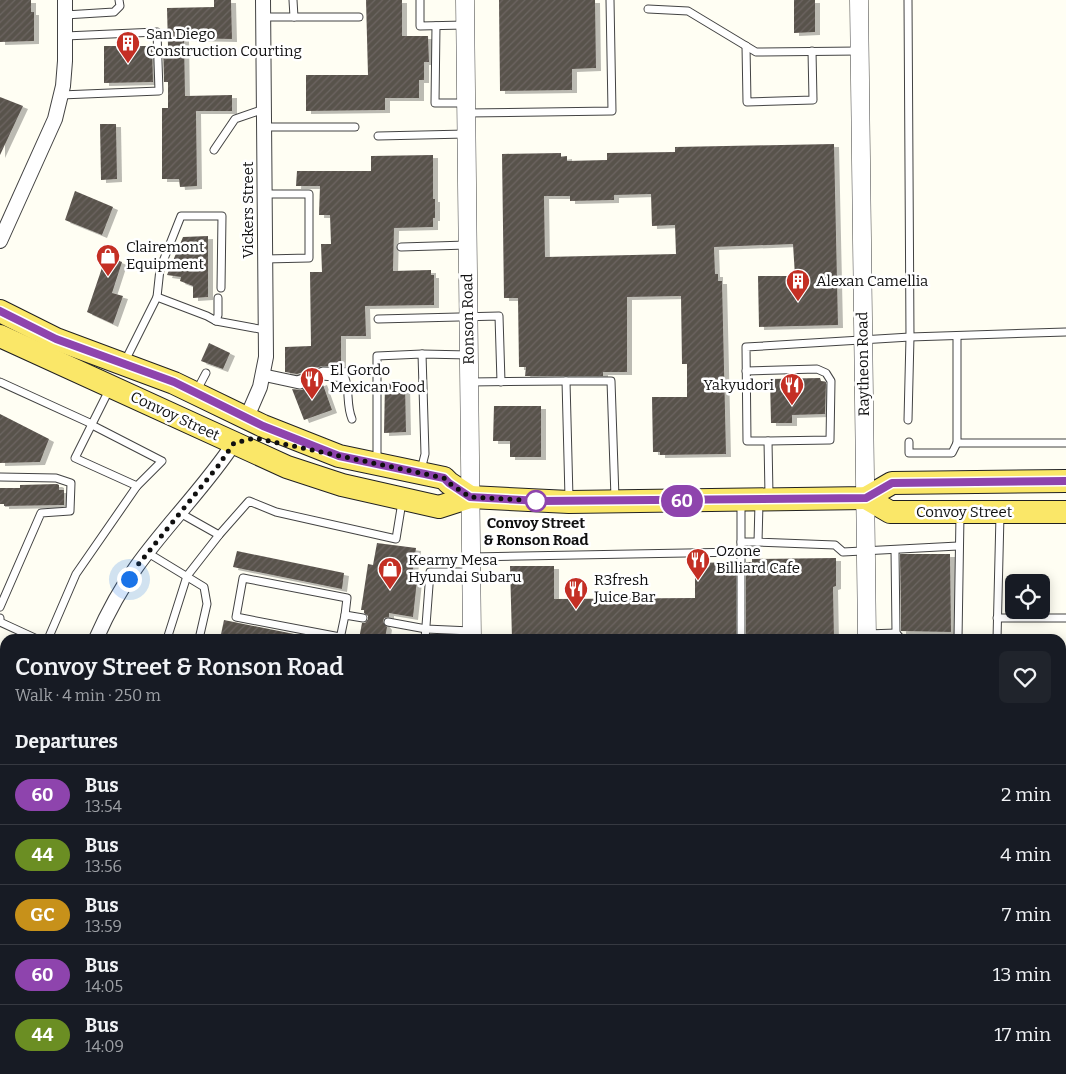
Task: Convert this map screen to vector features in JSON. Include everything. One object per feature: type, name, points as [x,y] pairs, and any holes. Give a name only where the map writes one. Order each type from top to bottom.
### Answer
[{"type":"main road","name":"Convoy Street","points":[[0,311],[56,339],[174,382],[263,426],[339,456],[444,478],[470,497]]},
{"type":"main road","name":"Convoy Street","points":[[0,336],[287,467],[318,478],[439,507],[470,497],[569,502],[866,498],[892,483],[1066,481]]},
{"type":"main road","points":[[139,399],[157,395],[210,420],[226,424],[239,423],[247,417]]},
{"type":"main road","points":[[234,443],[255,438],[339,456]]},
{"type":"main road","name":"Convoy Street","points":[[866,498],[890,512],[1066,512]]},
{"type":"street","points":[[0,241],[52,128],[63,86],[65,0]]},
{"type":"street","name":"Vickers Street","points":[[247,417],[263,375],[265,330],[263,0]]},
{"type":"street","name":"Ronson Road","points":[[465,0],[471,634]]},
{"type":"street","name":"Raytheon Road","points":[[859,0],[867,634]]},
{"type":"street","points":[[98,634],[105,618],[137,566],[218,466],[234,443]]},
{"type":"lane","points":[[65,15],[114,12],[120,6],[120,0]]},
{"type":"lane","points":[[294,0],[294,16]]},
{"type":"lane","points":[[420,0],[420,26],[465,25]]},
{"type":"lane","points":[[436,26],[436,103],[466,108],[612,111],[610,0]]},
{"type":"lane","points":[[908,0],[910,337],[908,420]]},
{"type":"lane","points":[[648,9],[688,11],[756,52],[860,51]]},
{"type":"lane","points":[[263,16],[359,16]]},
{"type":"lane","points":[[60,95],[159,91],[157,32],[65,36]]},
{"type":"lane","points":[[746,46],[747,102],[813,100],[812,51]]},
{"type":"lane","points":[[214,150],[235,120],[264,110]]},
{"type":"lane","points":[[264,127],[355,127]]},
{"type":"lane","points":[[378,136],[466,134]]},
{"type":"lane","points":[[264,194],[309,194],[309,258],[265,259]]},
{"type":"lane","points":[[123,363],[157,297],[160,269],[181,216],[222,216],[222,288]]},
{"type":"lane","points":[[401,247],[468,245]]},
{"type":"lane","points":[[157,297],[206,316],[216,322],[265,330]]},
{"type":"lane","points":[[216,322],[218,298]]},
{"type":"lane","points":[[378,319],[499,316],[501,382]]},
{"type":"lane","points":[[746,371],[817,369],[826,372],[831,380],[832,390],[830,440],[747,441],[746,371],[746,347],[863,339],[886,340],[910,337],[1066,332]]},
{"type":"lane","points":[[909,442],[909,454],[952,453],[957,443],[957,336]]},
{"type":"lane","points":[[378,464],[377,356],[422,354],[469,355]]},
{"type":"lane","points":[[420,473],[425,454],[422,354]]},
{"type":"lane","points":[[263,375],[297,380],[323,371],[351,372]]},
{"type":"lane","points":[[195,393],[206,373]]},
{"type":"lane","points":[[263,375],[300,385],[322,376],[345,378],[347,383],[348,410],[352,419]]},
{"type":"lane","points":[[566,381],[569,502]]},
{"type":"lane","points":[[469,382],[611,381],[615,501]]},
{"type":"lane","points":[[0,382],[92,425],[162,461],[137,486],[76,574],[50,634]]},
{"type":"lane","points":[[111,386],[75,458],[137,486]]},
{"type":"lane","points":[[741,634],[741,542],[756,500],[768,441]]},
{"type":"lane","points":[[957,443],[1066,443]]},
{"type":"lane","points":[[0,477],[56,478],[71,483],[70,511],[41,513],[0,607]]},
{"type":"lane","points":[[169,634],[187,576],[249,501],[276,512],[396,539],[402,499]]},
{"type":"lane","points":[[756,500],[758,542]]},
{"type":"lane","points":[[958,634],[960,512]]},
{"type":"lane","points":[[997,634],[1000,512]]},
{"type":"lane","points":[[180,513],[219,535]]},
{"type":"lane","points":[[741,542],[835,545],[843,552],[958,546]]},
{"type":"lane","points":[[895,550],[898,634]]},
{"type":"lane","points":[[426,634],[430,572],[471,565],[741,552]]},
{"type":"lane","points":[[148,553],[204,587],[207,604],[200,634]]},
{"type":"lane","points":[[319,634],[236,618],[243,578],[347,598],[341,634]]},
{"type":"lane","points":[[345,615],[363,618]]},
{"type":"lane","points":[[0,618],[0,622],[25,634]]},
{"type":"lane","points":[[997,618],[1066,618]]},
{"type":"lane","points":[[388,622],[464,634]]},
{"type":"building","points":[[0,0],[31,0],[31,12],[34,12],[34,41],[0,42]]},
{"type":"building","points":[[214,0],[231,0],[232,39],[184,38],[185,96],[232,95],[232,111],[196,111],[197,186],[180,187],[179,179],[162,179],[162,108],[168,108],[168,82],[164,82],[163,46],[168,46],[167,8],[214,7]]},
{"type":"building","points":[[366,0],[402,0],[402,36],[428,36],[429,62],[424,62],[424,80],[419,80],[419,98],[385,98],[385,110],[306,111],[306,75],[368,75]]},
{"type":"building","points":[[499,0],[595,0],[596,68],[572,69],[572,90],[500,91]]},
{"type":"building","points":[[794,0],[815,0],[815,32],[794,33]]},
{"type":"building","name":"San Diego Construction Courting","points":[[104,46],[152,46],[153,82],[104,83]]},
{"type":"building","points":[[0,97],[23,106],[0,155]]},
{"type":"building","points":[[100,124],[116,124],[117,179],[101,180]]},
{"type":"building","name":"Alexan Camellia","points":[[834,144],[838,325],[759,327],[758,276],[795,276],[793,244],[714,247],[715,274],[718,274],[718,281],[722,281],[726,454],[660,455],[660,452],[653,452],[652,397],[687,397],[687,364],[682,364],[681,296],[627,297],[627,372],[603,372],[603,376],[525,376],[526,367],[519,367],[518,298],[504,298],[502,154],[561,153],[561,157],[567,156],[567,161],[607,160],[607,153],[675,152],[675,147]],"holes":[[[651,194],[652,226],[675,225],[676,254],[545,257],[544,196],[570,196],[570,201],[614,200],[614,195]]]},
{"type":"building","points":[[433,155],[435,218],[433,218],[433,227],[394,228],[393,271],[431,270],[431,275],[434,275],[434,305],[365,306],[366,336],[341,336],[341,366],[322,366],[297,374],[285,372],[285,347],[311,346],[310,272],[322,272],[321,244],[331,244],[330,215],[319,215],[320,186],[296,186],[297,171],[371,171],[371,156]]},
{"type":"building","points":[[75,191],[113,207],[102,235],[65,220]]},
{"type":"building","points":[[208,236],[208,297],[193,298],[193,286],[180,281],[181,277],[167,275],[183,237]]},
{"type":"building","name":"Clairemont Equipment","points":[[106,256],[122,262],[112,293],[123,296],[113,324],[87,312]]},
{"type":"building","points":[[209,343],[230,353],[223,369],[201,361]]},
{"type":"building","points":[[820,378],[821,381],[826,382],[825,414],[792,415],[792,423],[771,423],[770,379]]},
{"type":"building","name":"El Gordo Mexican Food","points":[[322,382],[332,410],[304,420],[292,389],[301,390]]},
{"type":"building","points":[[405,383],[406,432],[384,433],[385,384]]},
{"type":"building","points":[[494,406],[541,406],[541,457],[510,457],[510,441],[493,441]]},
{"type":"building","points":[[0,414],[49,439],[40,462],[0,463]]},
{"type":"building","points":[[20,485],[59,485],[59,490],[64,490],[64,505],[4,506],[4,504],[0,504],[0,488],[20,488]]},
{"type":"building","name":"Kearny Mesa Hyundai Subaru","points":[[377,543],[416,548],[413,570],[418,571],[413,617],[389,613],[389,617],[384,618],[383,622],[387,627],[386,634],[360,634],[362,623],[365,623],[368,619],[364,610],[361,610],[368,564],[373,565]]},
{"type":"building","points":[[237,551],[344,573],[342,589],[233,567]]},
{"type":"building","points":[[900,554],[950,554],[951,632],[901,631]]},
{"type":"building","points":[[836,558],[836,586],[833,587],[834,634],[746,634],[746,562],[752,562],[752,559]]},
{"type":"building","points":[[736,562],[736,634],[512,634],[510,566],[554,566],[554,599],[695,598],[695,563]]},
{"type":"building","points":[[224,620],[294,634],[221,634]]},
{"type":"bus line","name":"60","points":[[0,311],[56,339],[174,382],[263,426],[339,456],[444,478],[470,497],[569,502],[866,498],[892,483],[1066,481]]},
{"type":"place","name":"San Diego Construction Courting","points":[[128,64]]},
{"type":"place","name":"Clairemont Equipment","points":[[108,277]]},
{"type":"place","name":"Alexan Camellia","points":[[798,302]]},
{"type":"place","name":"El Gordo Mexican Food","points":[[312,400]]},
{"type":"place","name":"Yakyudori","points":[[792,406]]},
{"type":"place","name":"Convoy Street & Ronson Road","points":[[536,501]]},
{"type":"place","name":"Ozone Billiard Cafe","points":[[698,581]]},
{"type":"place","name":"Kearny Mesa Hyundai Subaru","points":[[390,590]]},
{"type":"place","name":"R3fresh Juice Bar","points":[[576,610]]},
{"type":"route","points":[[129,579],[137,566],[218,466],[234,443],[255,438],[270,443],[444,478],[470,497],[541,501],[536,501]]}]
